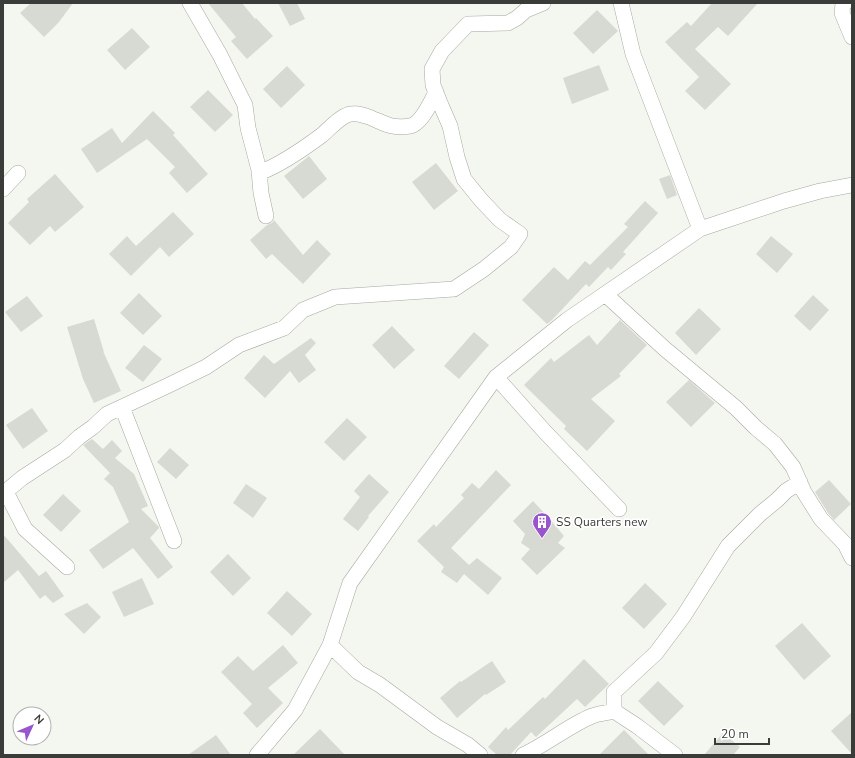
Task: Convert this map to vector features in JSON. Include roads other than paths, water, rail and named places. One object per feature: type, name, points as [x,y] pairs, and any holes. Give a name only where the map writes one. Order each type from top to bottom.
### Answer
[{"type":"street","points":[[190,3],[220,55],[245,105],[248,128],[259,170],[261,193],[266,216]]},
{"type":"street","points":[[67,567],[24,529],[4,493],[22,478],[65,450],[107,414],[206,367],[239,345],[284,328],[303,310],[334,297],[454,290],[511,248],[520,234],[500,220],[464,179],[450,126],[433,85],[432,69],[442,51],[468,24],[508,24],[526,10],[543,3]]},
{"type":"street","points":[[621,3],[634,54],[700,229]]},
{"type":"street","points":[[843,3],[842,13],[852,37]]},
{"type":"street","points":[[259,173],[290,158],[321,136],[346,115],[358,113],[392,126],[401,127],[413,125],[420,119],[436,92]]},
{"type":"street","points":[[3,189],[18,173]]},
{"type":"street","points":[[257,755],[295,710],[330,645],[350,583],[496,377],[567,320],[700,229],[784,201],[820,191],[852,185]]},
{"type":"street","points":[[605,294],[665,349],[736,408],[775,444],[793,467],[804,492],[821,519],[845,544],[852,558]]},
{"type":"street","points":[[496,377],[546,433],[619,509]]},
{"type":"street","points":[[122,407],[174,541]]},
{"type":"street","points":[[614,711],[614,692],[656,653],[683,617],[728,546],[760,514],[786,491],[800,482]]},
{"type":"street","points":[[330,645],[358,672],[380,685],[438,727],[468,745],[480,755]]},
{"type":"street","points":[[523,755],[535,750],[572,726],[593,716],[614,711],[637,726],[675,755]]},
{"type":"place","name":"SS Quarters new","points":[[542,539]]}]
